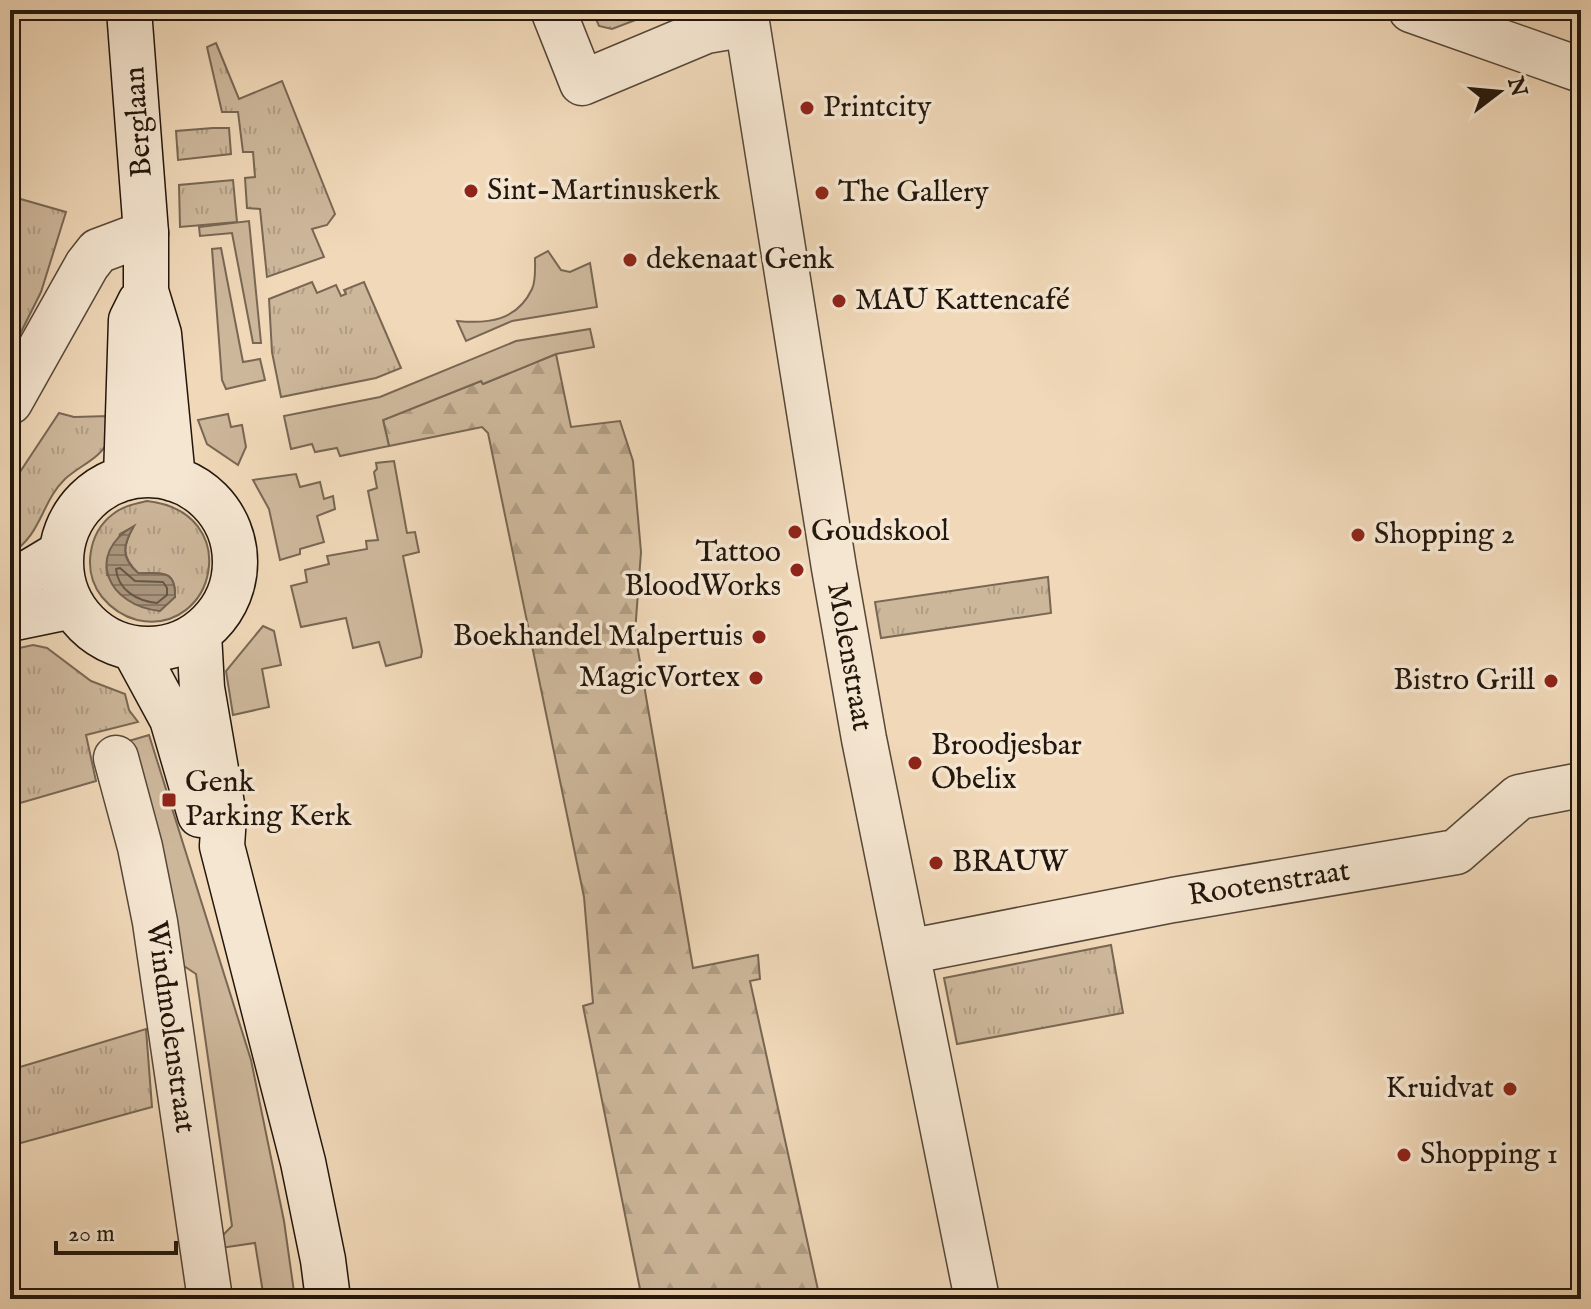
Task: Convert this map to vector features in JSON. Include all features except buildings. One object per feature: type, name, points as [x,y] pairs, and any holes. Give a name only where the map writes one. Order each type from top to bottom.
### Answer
[{"type":"street","name":"Berglaan","points":[[129,10],[146,233],[146,291],[159,334],[173,479]]},
{"type":"street","points":[[553,10],[582,83],[737,21]]},
{"type":"street","points":[[1411,10],[1581,70]]},
{"type":"street","name":"Molenstraat","points":[[737,21],[864,739],[923,949],[977,1299]]},
{"type":"street","points":[[10,402],[87,265],[98,251],[146,233]]},
{"type":"street","name":"Berglaan","points":[[126,478],[131,320],[146,291]]},
{"type":"street","points":[[149,475],[173,479],[202,493],[224,517],[235,548],[234,581],[221,611],[199,634],[157,650],[134,649],[110,641],[89,627],[73,606],[63,581],[61,553],[72,520],[94,493],[126,478],[149,475]]},
{"type":"street","points":[[10,580],[21,577],[61,553]]},
{"type":"street","points":[[10,619],[73,606]]},
{"type":"street","points":[[199,634],[202,688],[224,816],[222,846],[303,1162],[328,1299]]},
{"type":"street","points":[[134,649],[172,719],[198,812],[222,846]]},
{"type":"street","name":"Windmolenstraat","points":[[116,758],[140,847],[155,922],[210,1299]]},
{"type":"street","name":"Rootenstraat","points":[[923,949],[1153,904],[1456,852],[1519,797],[1581,785]]},
{"type":"green space","points":[[592,10],[654,10],[654,13],[612,29],[599,26]]},
{"type":"green space","points":[[216,43],[239,99],[282,81],[335,214],[327,225],[312,229],[324,257],[267,277],[260,209],[247,208],[245,178],[255,177],[253,152],[243,152],[238,112],[222,112],[207,47]]},
{"type":"green space","points":[[229,128],[231,154],[178,160],[176,131]]},
{"type":"green space","points":[[233,180],[237,222],[180,227],[179,185]]},
{"type":"green space","points":[[10,196],[66,212],[41,292],[10,354]]},
{"type":"green space","points":[[249,221],[261,343],[253,343],[232,233],[200,236],[199,227]]},
{"type":"green space","points":[[221,248],[243,362],[260,359],[265,380],[226,389],[222,380],[212,249]]},
{"type":"green space","points":[[548,251],[561,270],[570,272],[590,263],[597,307],[512,321],[466,341],[457,321],[490,321],[518,308],[533,286],[535,258]]},
{"type":"green space","points":[[312,282],[317,293],[336,285],[341,296],[346,294],[344,290],[364,282],[401,368],[376,378],[281,397],[272,352],[269,299]]},
{"type":"green space","points":[[590,329],[594,347],[556,354],[383,420],[389,446],[340,456],[337,448],[315,452],[312,444],[291,449],[284,416],[380,397],[516,341]]},
{"type":"green space","points":[[556,354],[571,427],[620,421],[633,461],[641,552],[635,633],[693,968],[758,955],[760,979],[750,981],[820,1299],[642,1299],[583,1006],[593,1003],[584,897],[488,433],[482,427],[389,446],[383,420]]},
{"type":"green space","points":[[59,413],[74,417],[109,416],[108,441],[100,452],[57,488],[29,538],[10,554],[10,487]]},
{"type":"green space","points":[[228,414],[231,427],[242,425],[246,447],[238,465],[207,444],[198,420]]},
{"type":"green space","points":[[394,461],[407,533],[415,532],[419,552],[403,556],[422,651],[421,657],[386,666],[379,642],[353,648],[346,618],[301,627],[291,586],[307,582],[305,570],[329,564],[327,556],[367,549],[366,541],[378,540],[368,491],[377,488],[376,463]]},
{"type":"green space","points":[[296,474],[300,487],[320,482],[324,499],[333,496],[335,509],[317,516],[324,542],[300,549],[300,554],[280,560],[269,509],[253,480]]},
{"type":"green space","points":[[147,501],[178,510],[198,527],[208,548],[208,571],[201,593],[186,610],[164,620],[137,620],[113,608],[96,587],[90,565],[93,542],[105,522],[117,511]],"holes":[[[133,527],[125,551],[132,567],[138,573],[160,573],[170,577],[175,597],[107,575],[120,534]]]},
{"type":"green space","points":[[1048,577],[1051,613],[881,638],[875,602]]},
{"type":"green space","points":[[263,626],[274,631],[281,665],[262,669],[269,707],[233,715],[226,671]]},
{"type":"green space","points":[[33,645],[47,648],[91,681],[125,694],[129,710],[138,722],[86,735],[96,781],[10,806],[10,650]]},
{"type":"green space","points":[[149,735],[251,1060],[284,1221],[295,1299],[264,1299],[255,1243],[221,1248],[219,1239],[232,1226],[196,974],[178,962],[105,748]]},
{"type":"green space","points":[[1111,945],[1123,1013],[957,1044],[944,978]]},
{"type":"green space","points":[[146,1029],[152,1107],[10,1146],[10,1070]]},
{"type":"water","points":[[134,526],[125,551],[128,562],[138,573],[165,574],[173,581],[175,597],[160,611],[127,600],[109,577],[107,564],[110,550],[119,537]]},
{"type":"place","name":"Printcity","points":[[807,108]]},
{"type":"place","name":"Sint-Martinuskerk","points":[[471,191]]},
{"type":"place","name":"The Gallery","points":[[822,193]]},
{"type":"place","name":"dekenaat Genk","points":[[630,260]]},
{"type":"place","name":"MAU Kattencafé","points":[[839,301]]},
{"type":"place","name":"Goudskool","points":[[795,532]]},
{"type":"place","name":"Shopping 2","points":[[1358,535]]},
{"type":"place","name":"Tattoo BloodWorks","points":[[797,570]]},
{"type":"place","name":"Boekhandel Malpertuis","points":[[759,637]]},
{"type":"place","name":"MagicVortex","points":[[756,678]]},
{"type":"place","name":"Bistro Grill","points":[[1551,681]]},
{"type":"place","name":"Broodjesbar Obelix","points":[[915,763]]},
{"type":"place","name":"Genk Parking Kerk","points":[[169,800]]},
{"type":"place","name":"BRAUW","points":[[936,863]]},
{"type":"place","name":"Kruidvat","points":[[1510,1089]]},
{"type":"place","name":"Shopping 1","points":[[1404,1155]]}]
